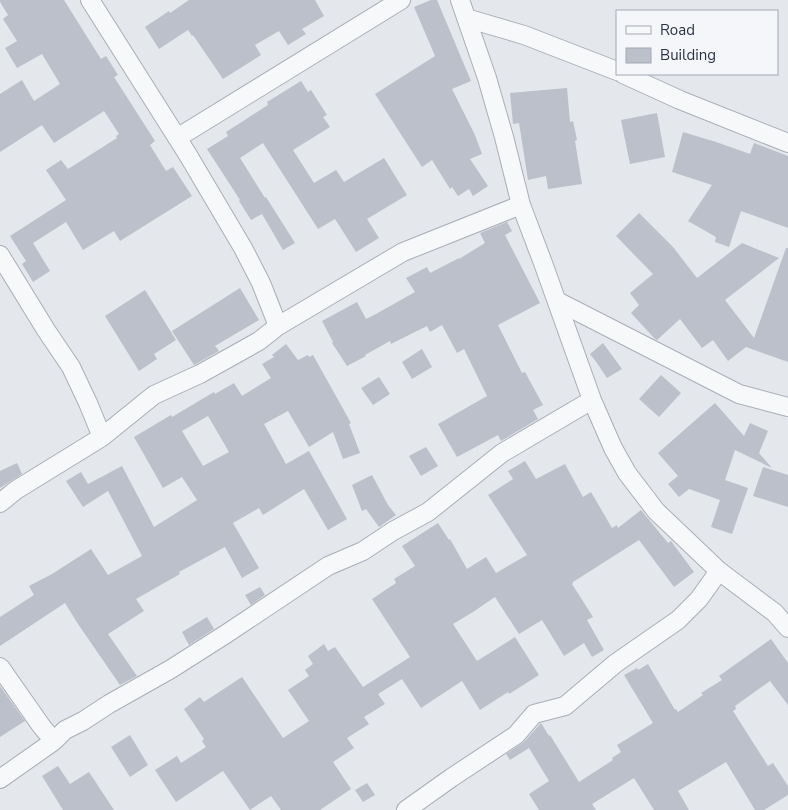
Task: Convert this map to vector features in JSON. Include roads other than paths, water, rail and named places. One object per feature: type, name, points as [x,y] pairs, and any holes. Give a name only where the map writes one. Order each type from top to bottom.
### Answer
[{"type":"street","points":[[90,0],[177,138],[243,248],[261,283],[278,326]]},
{"type":"street","points":[[177,138],[401,0]]},
{"type":"street","points":[[460,0],[492,95],[522,205],[592,400],[613,448],[627,473],[656,511],[719,571],[775,613],[788,628]]},
{"type":"street","points":[[466,18],[524,35],[616,71]]},
{"type":"street","points":[[625,75],[680,100],[788,143]]},
{"type":"street","points":[[0,503],[16,490],[102,437],[154,394],[200,374],[259,341],[278,326],[404,252],[522,205]]},
{"type":"street","points":[[0,255],[71,367],[102,437]]},
{"type":"street","points":[[557,301],[738,394],[788,407]]},
{"type":"street","points":[[0,779],[54,741],[65,730],[171,669],[328,566],[363,551],[393,531],[428,512],[502,453],[592,400]]},
{"type":"street","points":[[406,810],[516,735],[534,714],[565,706],[616,663],[678,620],[699,599],[719,571]]},
{"type":"street","points":[[0,667],[54,741]]}]
